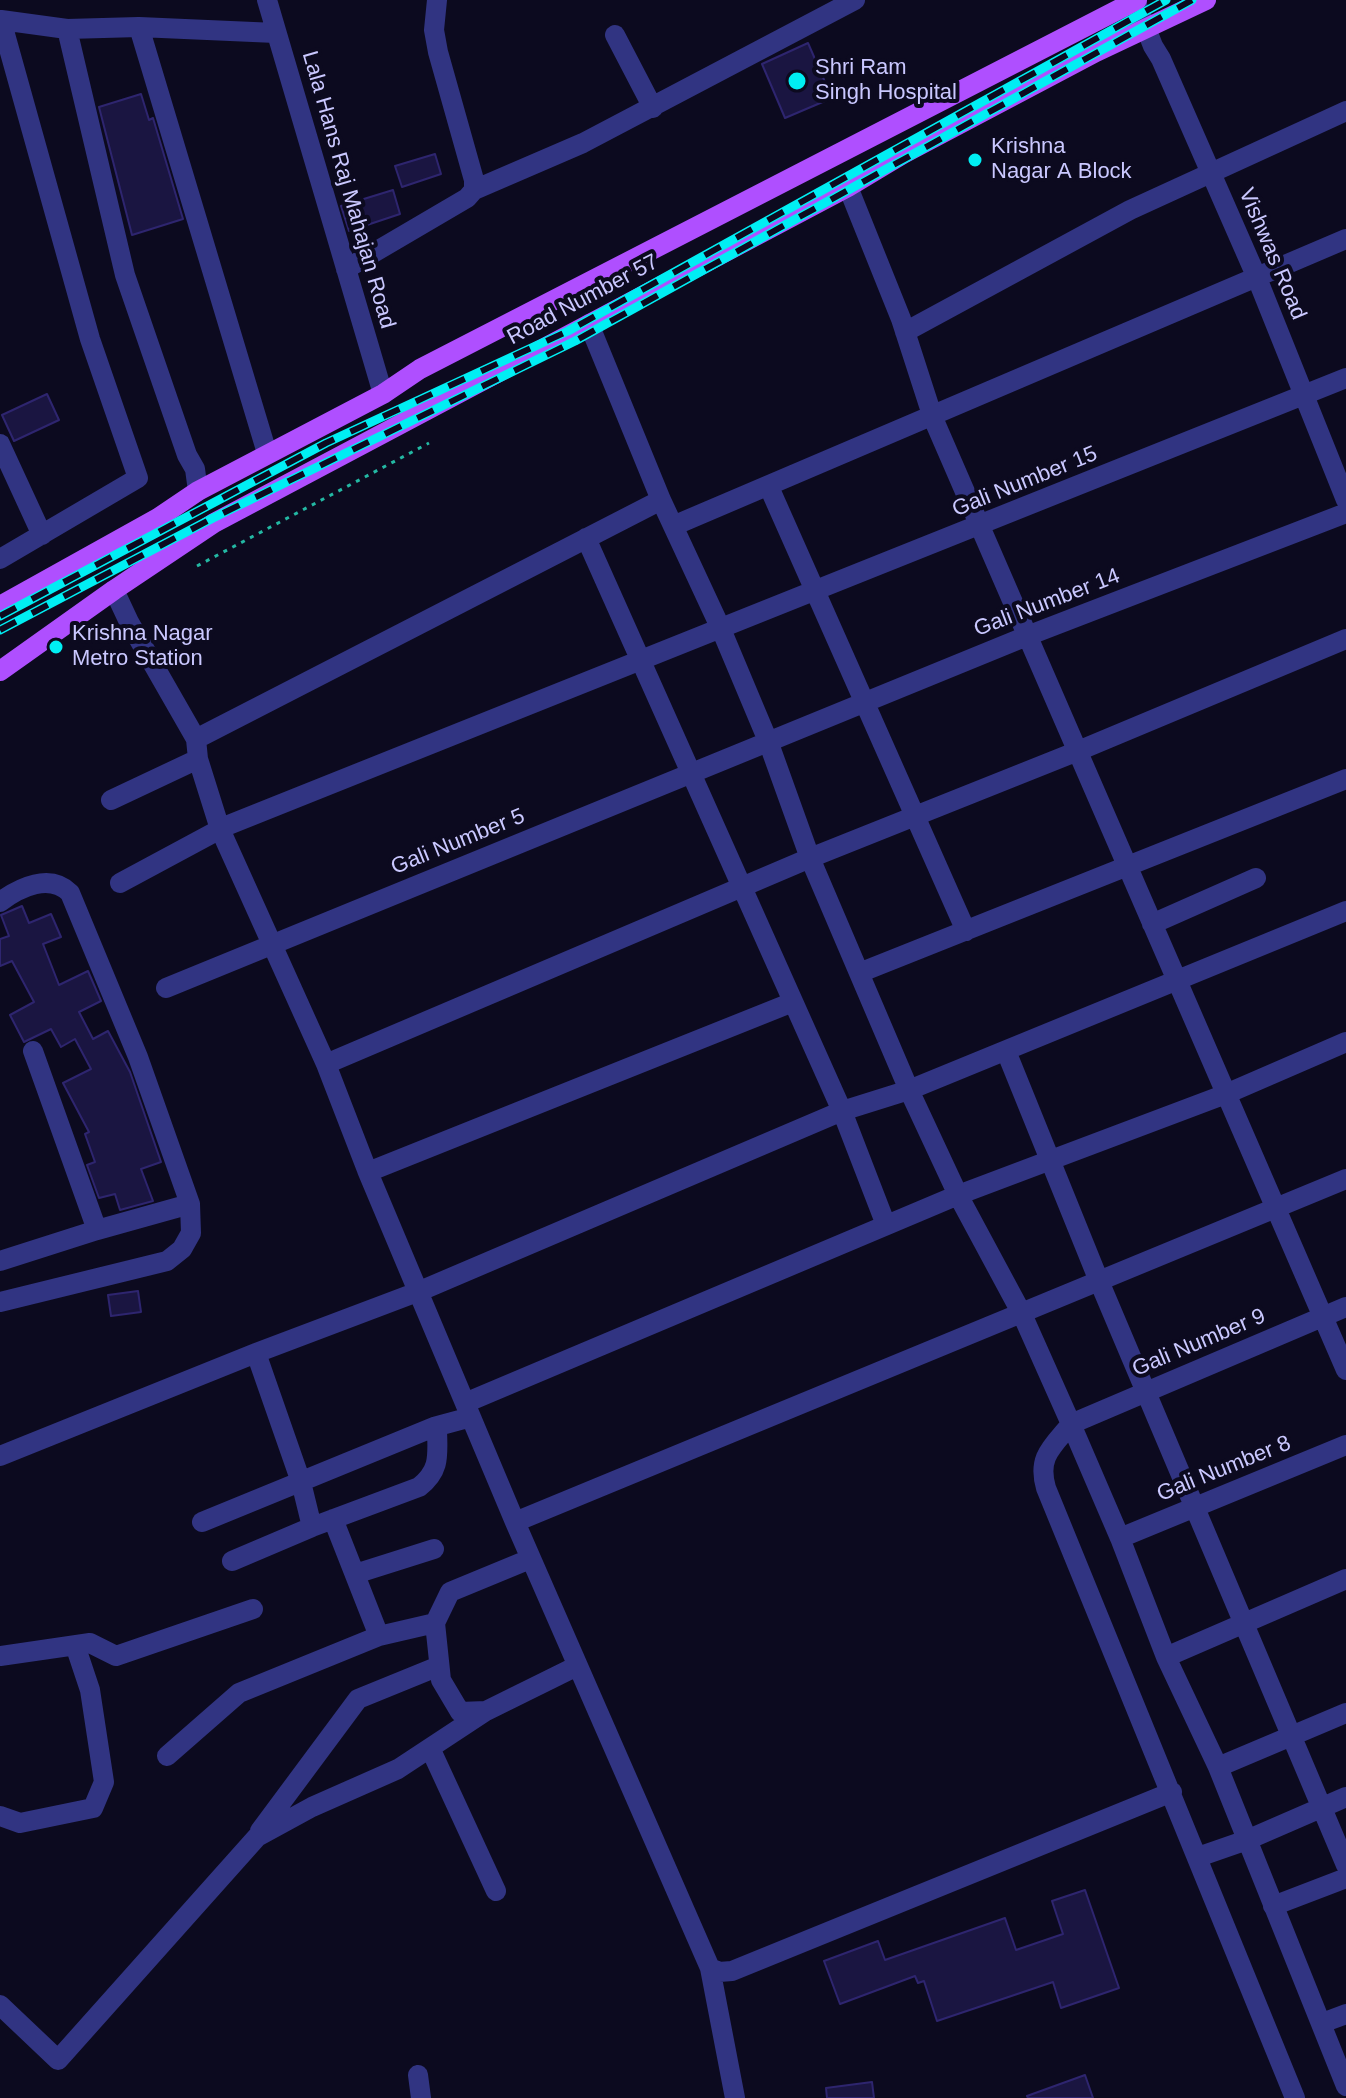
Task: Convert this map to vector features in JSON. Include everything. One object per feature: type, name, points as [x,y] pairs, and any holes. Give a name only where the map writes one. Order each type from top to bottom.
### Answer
[{"type":"main road","name":"Road Number 57","points":[[0,606],[158,518],[198,491],[383,394],[420,369],[1136,0]]},
{"type":"main road","name":"Road Number 57","points":[[0,671],[214,523],[1096,52],[1206,0]]},
{"type":"street","name":"Lala Hans Raj Mahajan Road","points":[[267,0],[383,394]]},
{"type":"street","points":[[437,0],[436,41],[474,180],[474,190]]},
{"type":"street","points":[[346,269],[467,198],[474,190],[583,143],[855,0]]},
{"type":"street","name":"Vishwas Road","points":[[1136,0],[1257,278],[1346,500]]},
{"type":"street","points":[[0,559],[138,478],[90,339],[1,20],[67,29],[139,27],[276,33]]},
{"type":"street","points":[[139,27],[267,453]]},
{"type":"street","points":[[67,29],[125,275],[187,455],[195,469],[198,491]]},
{"type":"street","points":[[615,35],[653,108]]},
{"type":"street","points":[[903,326],[1130,210],[1346,111]]},
{"type":"street","points":[[848,187],[903,326],[933,418],[1346,1370]]},
{"type":"street","points":[[673,526],[933,418],[1346,239]]},
{"type":"street","points":[[589,324],[661,500],[721,629],[768,741],[810,858],[909,1090],[958,1195],[1022,1314],[1120,1538],[1166,1657],[1218,1767],[1346,2086]]},
{"type":"street","name":"Gali Number 15","points":[[120,883],[220,829],[1346,378]]},
{"type":"street","points":[[0,444],[42,535]]},
{"type":"street","points":[[769,487],[966,931]]},
{"type":"street","points":[[111,800],[195,743],[661,500]]},
{"type":"street","name":"Gali Number 14","points":[[768,741],[1027,636],[1346,513]]},
{"type":"street","points":[[586,538],[842,1111],[886,1225]]},
{"type":"street","points":[[114,590],[195,743],[220,829],[326,1064],[530,1559],[710,1968],[735,2098]]},
{"type":"street","points":[[326,1064],[810,858],[1346,639]]},
{"type":"street","name":"Gali Number 5","points":[[166,988],[768,741]]},
{"type":"street","points":[[859,973],[1346,779]]},
{"type":"street","points":[[1152,924],[1256,878]]},
{"type":"street","points":[[0,902],[14,891],[50,881],[70,893],[138,1057],[190,1204],[191,1233],[182,1249],[167,1261],[0,1302]]},
{"type":"street","points":[[0,1456],[420,1291],[842,1111],[909,1090],[1346,911]]},
{"type":"street","points":[[368,1172],[793,1002]]},
{"type":"street","points":[[202,1522],[437,1426],[886,1225],[1226,1094],[1346,1042]]},
{"type":"street","points":[[33,1051],[97,1230]]},
{"type":"street","points":[[1006,1051],[1193,1508],[1245,1622],[1346,1865]]},
{"type":"street","points":[[515,1522],[1346,1179]]},
{"type":"street","points":[[0,1261],[190,1204]]},
{"type":"street","name":"Gali Number 9","points":[[1071,1424],[1346,1307]]},
{"type":"street","points":[[256,1353],[301,1482],[312,1527]]},
{"type":"street","points":[[1071,1424],[1045,1456],[1041,1471],[1295,2098]]},
{"type":"street","points":[[232,1561],[419,1487],[432,1478],[437,1466],[437,1426]]},
{"type":"street","name":"Gali Number 8","points":[[1120,1538],[1346,1445]]},
{"type":"street","points":[[333,1519],[379,1636]]},
{"type":"street","points":[[355,1574],[434,1549]]},
{"type":"street","points":[[486,1711],[460,1712],[441,1680],[435,1623],[450,1592],[530,1559]]},
{"type":"street","points":[[1166,1657],[1346,1579]]},
{"type":"street","points":[[0,1656],[90,1643],[116,1656],[253,1609]]},
{"type":"street","points":[[167,1756],[239,1693],[379,1636],[435,1623]]},
{"type":"street","points":[[0,1816],[20,1823],[93,1808],[104,1782],[90,1690],[75,1645]]},
{"type":"street","points":[[252,1843],[358,1699],[439,1666]]},
{"type":"street","points":[[0,2005],[58,2060],[257,1837],[312,1807],[398,1769],[486,1711],[577,1666]]},
{"type":"street","points":[[1218,1767],[1346,1713]]},
{"type":"street","points":[[430,1748],[496,1891]]},
{"type":"street","points":[[710,1968],[719,1972],[732,1971],[1172,1792]]},
{"type":"street","points":[[1198,1857],[1247,1840],[1346,1797]]},
{"type":"street","points":[[1273,1906],[1346,1878]]},
{"type":"street","points":[[1322,2023],[1346,2014]]},
{"type":"street","points":[[418,2075],[421,2098]]},
{"type":"path","points":[[197,566],[429,443]]},
{"type":"building","name":"Shri Ram Singh Hospital","points":[[808,43],[832,98],[785,118],[762,64]]},
{"type":"building","points":[[141,94],[149,120],[153,118],[183,219],[132,235],[99,107]]},
{"type":"building","points":[[435,154],[441,174],[402,187],[395,166]]},
{"type":"building","points":[[393,190],[400,214],[349,231],[341,206]]},
{"type":"building","points":[[47,394],[59,420],[14,441],[2,415]]},
{"type":"building","points":[[22,906],[29,923],[51,914],[61,937],[43,944],[59,985],[88,971],[101,1001],[79,1012],[93,1039],[108,1031],[130,1072],[161,1162],[141,1169],[153,1201],[120,1210],[115,1194],[99,1198],[87,1165],[95,1162],[85,1134],[89,1132],[63,1083],[91,1069],[75,1039],[61,1047],[51,1029],[24,1042],[10,1015],[34,1002],[12,961],[0,966],[0,939],[9,936],[1,915]]},
{"type":"building","points":[[138,1291],[141,1312],[111,1316],[108,1295]]},
{"type":"building","points":[[1085,1890],[1119,1988],[1061,2008],[1053,1982],[937,2021],[924,1981],[918,1983],[915,1976],[840,2004],[824,1961],[878,1941],[885,1960],[1005,1918],[1016,1950],[1063,1934],[1052,1901]]},
{"type":"building","points":[[1085,2075],[1093,2098],[1027,2096]]},
{"type":"building","points":[[872,2082],[874,2098],[827,2098],[826,2088]]},
{"type":"railway","points":[[0,616],[326,443],[568,331],[1166,0]]},
{"type":"railway","points":[[0,630],[213,518],[575,341],[1192,0]]},
{"type":"place","name":"Shri Ram Singh Hospital","points":[[797,81]]},
{"type":"place","name":"Krishna Nagar A Block","points":[[975,160]]},
{"type":"place","name":"Krishna Nagar Metro Station","points":[[56,647]]}]
